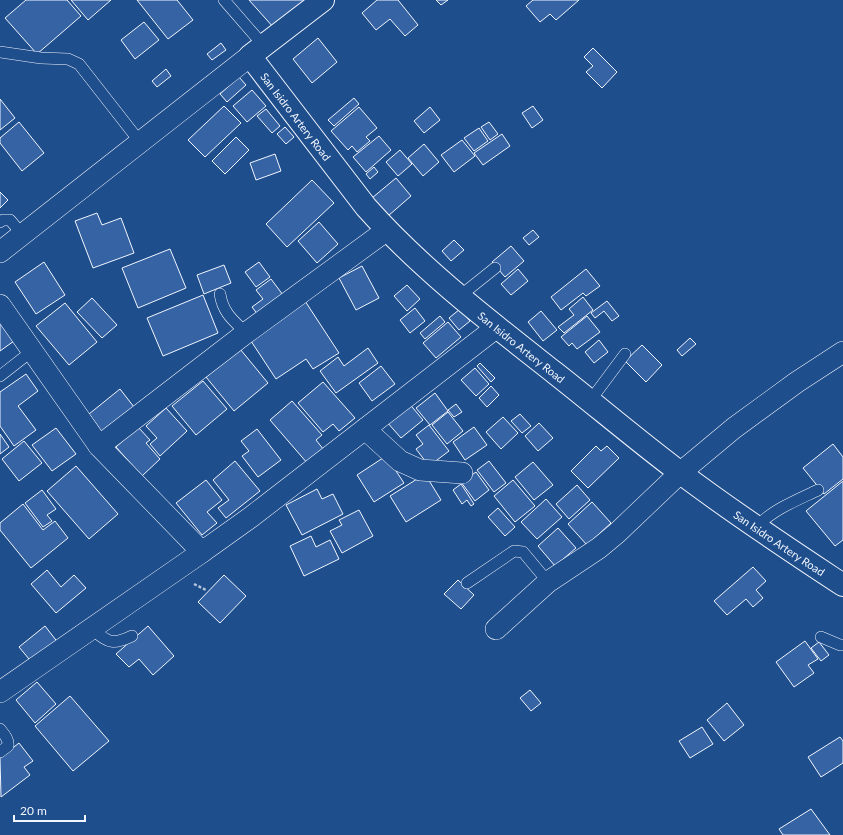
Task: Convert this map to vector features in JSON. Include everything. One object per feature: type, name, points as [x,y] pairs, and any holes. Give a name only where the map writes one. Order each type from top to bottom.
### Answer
[{"type":"street","points":[[0,252],[323,0]]},
{"type":"street","name":"San Isidro Artery Road","points":[[257,51],[366,207],[416,259],[497,327],[680,473],[756,526],[839,578]]},
{"type":"street","points":[[100,446],[246,333],[387,230]]},
{"type":"street","points":[[0,305],[100,446],[202,552]]},
{"type":"street","points":[[0,692],[251,517],[497,327]]},
{"type":"street","points":[[496,629],[548,582],[599,548],[617,533],[680,473],[734,428],[797,382],[843,352]]},
{"type":"street","points":[[365,429],[400,461],[420,470],[462,473]]},
{"type":"lane","points":[[224,0],[257,51]]},
{"type":"lane","points":[[0,52],[41,58],[68,59],[79,64],[140,142]]},
{"type":"lane","points":[[0,222],[3,220],[10,220],[22,234]]},
{"type":"lane","points":[[460,296],[495,268]]},
{"type":"lane","points":[[220,294],[222,305],[227,314],[246,333]]},
{"type":"lane","points":[[0,376],[32,351]]},
{"type":"lane","points":[[590,400],[624,354]]},
{"type":"lane","points":[[756,526],[767,516],[782,506],[818,490]]},
{"type":"lane","points":[[466,583],[514,551],[523,552],[548,582]]},
{"type":"lane","points":[[91,630],[108,642],[121,641],[132,636]]},
{"type":"lane","points":[[821,637],[843,645]]},
{"type":"lane","points":[[0,729],[8,738],[9,742],[8,746],[0,752]]},
{"type":"building","points":[[26,0],[67,0],[81,16],[37,54],[5,18]]},
{"type":"building","points":[[71,0],[111,0],[88,20]]},
{"type":"building","points":[[137,0],[177,0],[193,20],[168,39]]},
{"type":"building","points":[[249,0],[305,0],[274,28]]},
{"type":"building","points":[[377,0],[398,0],[418,25],[405,36],[390,19],[376,30],[362,13]]},
{"type":"building","points":[[436,0],[448,0],[441,5]]},
{"type":"building","points":[[533,0],[579,0],[556,20],[550,14],[540,22],[526,6]]},
{"type":"building","points":[[144,22],[159,40],[135,59],[121,40]]},
{"type":"building","points":[[318,38],[337,62],[312,83],[293,59]]},
{"type":"building","points":[[221,43],[226,50],[212,60],[207,54]]},
{"type":"building","points":[[593,48],[617,72],[602,88],[586,72],[593,66],[584,57]]},
{"type":"building","points":[[166,69],[171,76],[157,87],[152,81]]},
{"type":"building","points":[[239,77],[246,85],[227,102],[220,94]]},
{"type":"building","points":[[252,90],[266,106],[247,122],[233,106]]},
{"type":"building","points":[[354,98],[359,104],[334,126],[328,120]]},
{"type":"building","points":[[0,99],[15,118],[0,130]]},
{"type":"building","points":[[224,106],[241,123],[205,157],[188,140]]},
{"type":"building","points":[[533,106],[543,120],[532,128],[522,113]]},
{"type":"building","points":[[359,107],[377,128],[366,137],[370,141],[357,152],[352,146],[348,150],[331,131]]},
{"type":"building","points":[[430,107],[440,120],[424,133],[414,121]]},
{"type":"building","points":[[266,109],[280,126],[272,133],[257,116]]},
{"type":"building","points":[[19,122],[44,153],[22,171],[0,143],[0,138]]},
{"type":"building","points":[[489,122],[498,134],[490,140],[481,127]]},
{"type":"building","points":[[285,127],[294,137],[286,144],[277,134]]},
{"type":"building","points":[[479,128],[488,141],[474,151],[464,138]]},
{"type":"building","points":[[502,134],[510,146],[483,165],[474,153]]},
{"type":"building","points":[[379,136],[391,150],[366,172],[353,157]]},
{"type":"building","points":[[236,137],[249,150],[225,174],[212,161]]},
{"type":"building","points":[[462,140],[475,156],[454,172],[441,155]]},
{"type":"building","points":[[424,144],[439,162],[423,176],[408,158]]},
{"type":"building","points":[[400,150],[412,164],[398,176],[386,162]]},
{"type":"building","points":[[275,154],[281,171],[256,180],[250,163]]},
{"type":"building","points":[[374,167],[378,172],[370,179],[366,174]]},
{"type":"building","points":[[396,178],[411,196],[388,216],[372,198]]},
{"type":"building","points":[[312,180],[334,203],[287,247],[266,224]]},
{"type":"building","points":[[0,192],[8,200],[0,208]]},
{"type":"building","points":[[97,213],[102,225],[121,218],[134,253],[93,268],[75,221]]},
{"type":"building","points":[[319,222],[338,244],[317,263],[298,241]]},
{"type":"building","points":[[533,230],[539,237],[529,245],[523,238]]},
{"type":"building","points":[[454,240],[464,250],[451,261],[442,251]]},
{"type":"building","points":[[511,246],[524,261],[505,277],[492,262]]},
{"type":"building","points":[[170,249],[186,288],[138,308],[122,268]]},
{"type":"building","points":[[44,262],[65,295],[36,314],[15,282]]},
{"type":"building","points":[[259,262],[270,277],[256,287],[245,272]]},
{"type":"building","points":[[224,265],[231,283],[204,294],[197,275]]},
{"type":"building","points":[[362,266],[379,298],[356,310],[339,278]]},
{"type":"building","points":[[518,269],[528,281],[511,295],[501,284]]},
{"type":"building","points":[[586,269],[600,286],[586,296],[583,293],[561,310],[551,297]]},
{"type":"building","points":[[271,279],[283,295],[258,315],[252,307],[263,299],[256,290]]},
{"type":"building","points":[[407,285],[420,299],[407,311],[394,296]]},
{"type":"building","points":[[203,295],[218,333],[163,356],[147,318]]},
{"type":"building","points":[[583,297],[593,310],[564,333],[558,327],[574,315],[569,309]]},
{"type":"building","points":[[92,298],[117,325],[102,338],[77,312]]},
{"type":"building","points":[[305,301],[339,353],[313,369],[306,359],[276,379],[249,338]]},
{"type":"building","points":[[607,301],[619,316],[612,321],[604,311],[595,318],[591,313]]},
{"type":"building","points":[[65,303],[97,342],[69,365],[36,326]]},
{"type":"building","points":[[415,308],[425,321],[410,333],[400,320]]},
{"type":"building","points":[[460,309],[470,321],[459,330],[449,318]]},
{"type":"building","points":[[541,311],[557,330],[543,341],[528,322]]},
{"type":"building","points":[[440,316],[445,322],[425,339],[420,333]]},
{"type":"building","points":[[587,316],[600,332],[577,349],[572,343],[569,346],[561,337]]},
{"type":"building","points":[[0,321],[14,341],[0,351]]},
{"type":"building","points":[[448,322],[461,337],[436,358],[423,343]]},
{"type":"building","points":[[690,338],[696,344],[682,356],[677,350]]},
{"type":"building","points":[[599,340],[608,352],[594,363],[585,352]]},
{"type":"building","points":[[642,345],[662,365],[646,382],[625,361]]},
{"type":"building","points":[[368,348],[378,363],[336,393],[320,371],[338,357],[344,366]]},
{"type":"building","points":[[240,349],[268,383],[234,411],[206,377]]},
{"type":"building","points":[[480,363],[495,378],[491,382],[477,366]]},
{"type":"building","points":[[381,366],[395,384],[372,401],[359,383]]},
{"type":"building","points":[[475,368],[489,384],[476,396],[461,380]]},
{"type":"building","points":[[26,374],[38,391],[18,406],[36,430],[14,446],[0,426],[0,392]]},
{"type":"building","points":[[203,381],[227,409],[196,435],[172,406]]},
{"type":"building","points":[[323,382],[355,418],[339,431],[333,424],[323,432],[298,403]]},
{"type":"building","points":[[491,386],[499,395],[487,407],[479,398]]},
{"type":"building","points":[[120,389],[134,407],[102,432],[89,414]]},
{"type":"building","points":[[435,393],[448,411],[430,425],[416,408]]},
{"type":"building","points":[[292,401],[322,435],[316,440],[324,450],[308,464],[270,420]]},
{"type":"building","points":[[408,402],[423,420],[401,438],[386,421]]},
{"type":"building","points":[[456,404],[462,412],[454,417],[448,410]]},
{"type":"building","points":[[166,408],[187,431],[160,456],[150,444],[157,438],[146,426]]},
{"type":"building","points":[[448,412],[463,431],[447,444],[432,425]]},
{"type":"building","points":[[520,414],[531,426],[522,433],[511,421]]},
{"type":"building","points":[[503,417],[518,433],[501,449],[486,432]]},
{"type":"building","points":[[539,423],[553,438],[538,451],[525,436]]},
{"type":"building","points":[[429,425],[449,451],[429,466],[416,449],[423,444],[416,435]]},
{"type":"building","points":[[138,427],[150,440],[146,443],[160,459],[142,476],[116,447]]},
{"type":"building","points":[[474,427],[487,445],[465,460],[453,442]]},
{"type":"building","points":[[56,428],[76,454],[52,471],[32,445]]},
{"type":"building","points":[[257,429],[281,460],[258,477],[242,456],[249,451],[241,441]]},
{"type":"building","points":[[0,434],[9,447],[0,454]]},
{"type":"building","points":[[24,441],[42,463],[19,481],[2,459]]},
{"type":"building","points":[[833,444],[843,457],[843,479],[824,494],[803,468]]},
{"type":"building","points":[[596,446],[601,451],[607,446],[619,458],[588,488],[571,471]]},
{"type":"building","points":[[386,456],[404,483],[374,502],[357,475]]},
{"type":"building","points":[[235,461],[260,491],[226,518],[218,508],[229,500],[213,480]]},
{"type":"building","points":[[489,461],[506,483],[494,492],[477,470]]},
{"type":"building","points":[[533,462],[553,485],[534,500],[515,477]]},
{"type":"building","points":[[76,466],[118,514],[89,539],[47,491]]},
{"type":"building","points":[[476,472],[489,490],[475,501],[461,482]]},
{"type":"building","points":[[425,474],[441,500],[406,522],[390,496]]},
{"type":"building","points":[[206,480],[222,500],[207,512],[217,523],[202,535],[176,503]]},
{"type":"building","points":[[513,480],[535,506],[515,522],[494,496]]},
{"type":"building","points":[[843,481],[843,540],[835,546],[806,511]]},
{"type":"building","points":[[461,484],[474,504],[471,506],[467,500],[462,504],[453,490]]},
{"type":"building","points":[[577,485],[590,500],[569,519],[556,504]]},
{"type":"building","points":[[317,489],[322,499],[333,494],[343,514],[302,535],[286,505]]},
{"type":"building","points":[[42,490],[56,509],[47,515],[52,521],[43,527],[25,503]]},
{"type":"building","points":[[546,499],[562,517],[537,539],[521,522]]},
{"type":"building","points":[[592,502],[611,523],[587,545],[568,524]]},
{"type":"building","points":[[23,504],[43,530],[55,521],[68,538],[31,568],[0,530],[0,523]]},
{"type":"building","points":[[498,508],[515,527],[505,536],[488,517]]},
{"type":"building","points":[[359,510],[373,536],[342,553],[330,531],[342,525],[339,520]]},
{"type":"building","points":[[558,528],[576,548],[555,566],[538,546]]},
{"type":"building","points":[[311,536],[316,547],[330,540],[339,559],[304,576],[290,546]]},
{"type":"building","points":[[753,567],[766,581],[756,590],[763,598],[753,607],[746,599],[727,615],[714,601]]},
{"type":"building","points":[[47,570],[61,587],[74,575],[86,588],[56,613],[31,584]]},
{"type":"building","points":[[224,575],[246,596],[220,623],[198,602]]},
{"type":"building","points":[[458,580],[474,595],[461,609],[444,594]]},
{"type":"building","points":[[45,626],[59,644],[34,665],[19,647]]},
{"type":"building","points":[[148,626],[174,656],[153,675],[139,659],[129,667],[116,654]]},
{"type":"building","points":[[805,641],[818,659],[808,665],[814,673],[794,687],[776,662]]},
{"type":"building","points":[[819,642],[829,655],[821,661],[811,648]]},
{"type":"building","points":[[37,682],[56,704],[35,723],[16,700]]},
{"type":"building","points":[[530,690],[541,703],[531,711],[520,698]]},
{"type":"building","points":[[70,696],[109,741],[73,771],[35,726]]},
{"type":"building","points":[[727,703],[744,725],[724,741],[707,720]]},
{"type":"building","points":[[702,727],[713,744],[690,758],[679,741]]},
{"type":"building","points":[[840,737],[843,741],[843,763],[821,777],[808,757]]},
{"type":"building","points":[[19,743],[33,761],[24,767],[30,775],[1,797],[0,758]]},
{"type":"building","points":[[811,809],[830,835],[783,835],[779,829]]}]
